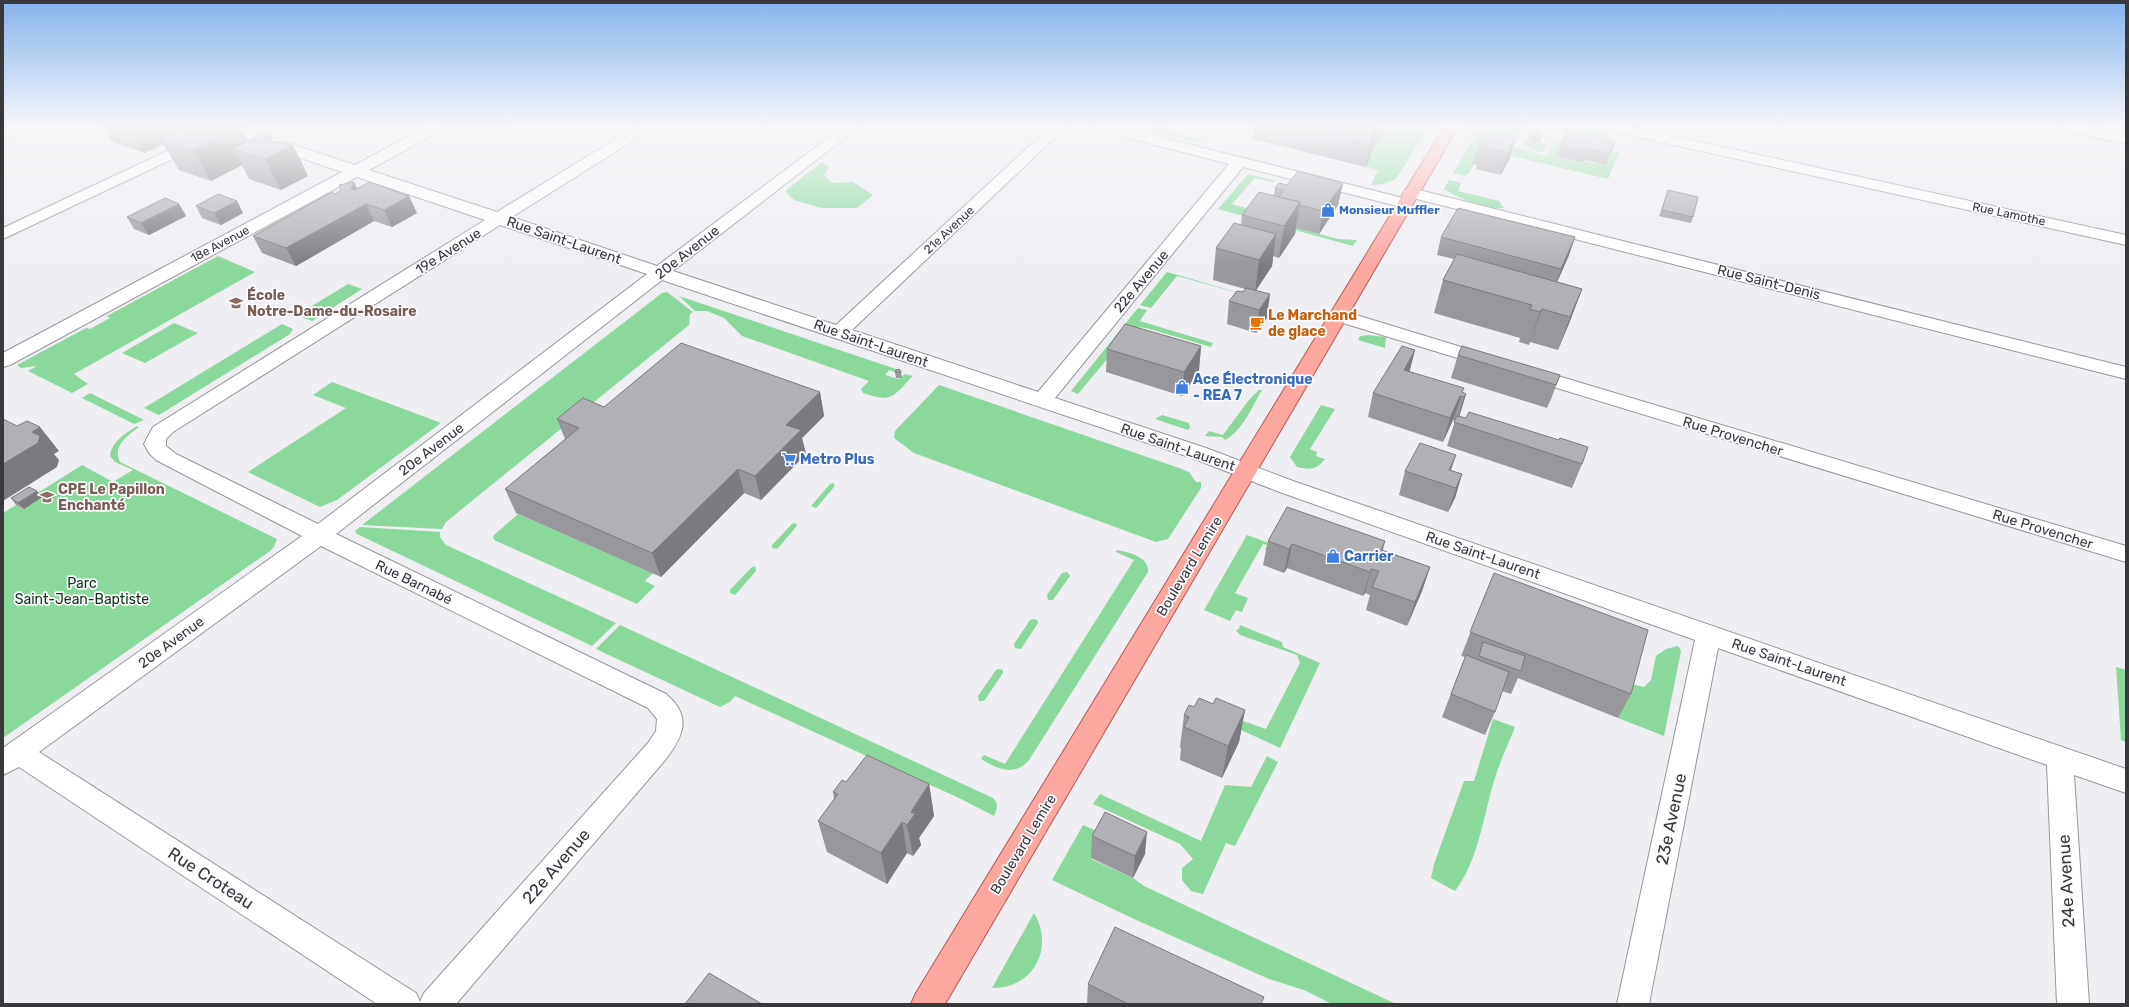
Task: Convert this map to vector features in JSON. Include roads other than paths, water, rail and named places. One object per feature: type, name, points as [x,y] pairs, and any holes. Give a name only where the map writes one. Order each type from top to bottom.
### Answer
[{"type":"main road","name":"Boulevard Lemire","points":[[927,1004],[1246,470],[1340,316],[1423,174]]},
{"type":"street","points":[[3,234],[129,174]]},
{"type":"street","name":"18e Avenue","points":[[3,361],[350,174]]},
{"type":"street","name":"Rue Saint-Laurent","points":[[369,174],[1246,470],[1285,486],[2126,781]]},
{"type":"street","name":"19e Avenue","points":[[154,443],[156,438],[166,427],[571,174]]},
{"type":"street","name":"20e Avenue","points":[[10,758],[320,534],[790,174]]},
{"type":"street","name":"21e Avenue","points":[[838,332],[1008,174]]},
{"type":"street","name":"22e Avenue","points":[[1042,401],[1229,174]]},
{"type":"street","name":"Rue Saint-Denis","points":[[1299,174],[1408,198],[2126,373]]},
{"type":"street","name":"Rue Lamothe","points":[[1825,174],[2126,240]]},
{"type":"street","name":"Rue Provencher","points":[[1340,316],[2126,554]]},
{"type":"street","name":"Rue Barnabé","points":[[154,443],[158,452],[169,459],[657,701],[666,710],[671,724]]},
{"type":"street","name":"23e Avenue","points":[[1634,1004],[1708,634]]},
{"type":"street","name":"22e Avenue","points":[[435,1004],[657,751],[668,735],[671,724]]},
{"type":"street","name":"Rue Croteau","points":[[10,758],[405,1004]]},
{"type":"street","name":"24e Avenue","points":[[2060,758],[2073,1004]]},
{"type":"place","name":"Monsieur Muffler","points":[[1328,210]]},
{"type":"place","name":"École Notre-Dame-du-Rosaire","points":[[236,303]]},
{"type":"place","name":"Le Marchand de glace","points":[[1257,323]]},
{"type":"place","name":"Ace Électronique - REA 7","points":[[1182,387]]},
{"type":"place","name":"Metro Plus","points":[[789,459]]},
{"type":"place","name":"CPE Le Papillon Enchanté","points":[[47,497]]},
{"type":"place","name":"Carrier","points":[[1333,556]]},
{"type":"park label","name":"Parc Saint-Jean-Baptiste","points":[[82,592]]}]
